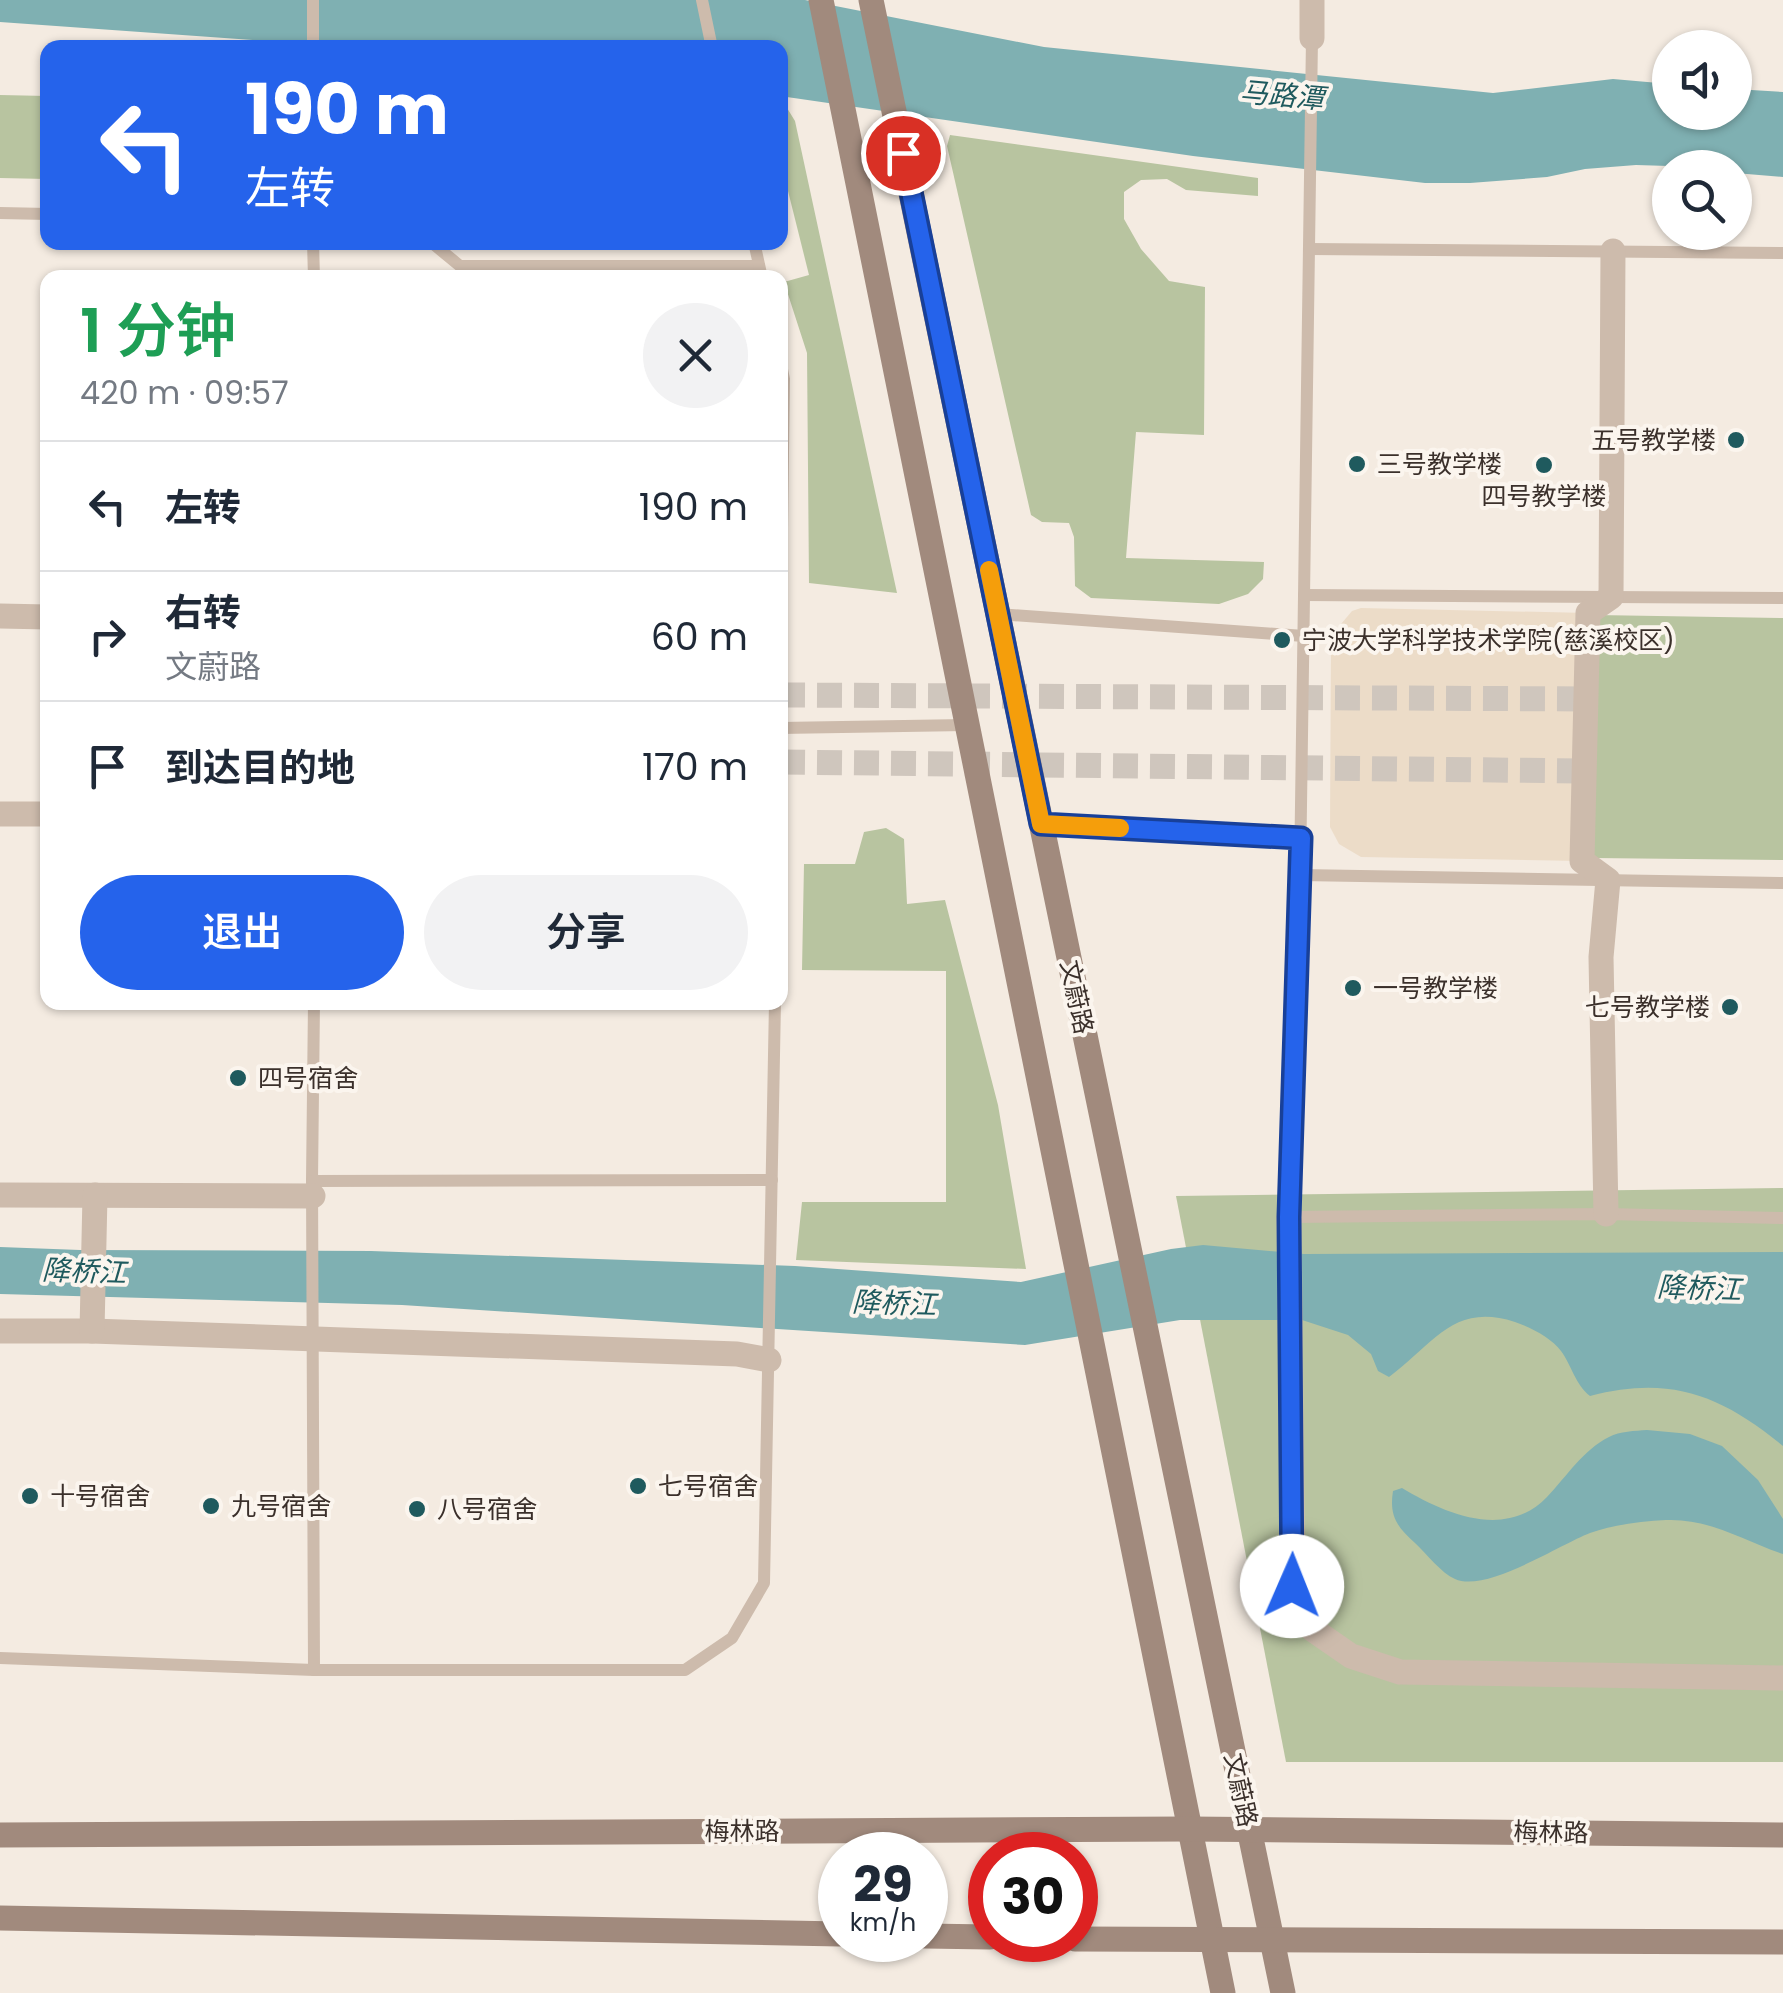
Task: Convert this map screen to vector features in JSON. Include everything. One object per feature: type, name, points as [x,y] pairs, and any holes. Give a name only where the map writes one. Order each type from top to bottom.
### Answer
[{"type":"main road","points":[[821,0],[1222,1993]]},
{"type":"main road","name":"文蔚路","points":[[871,0],[1283,1993]]},
{"type":"main road","name":"梅林路","points":[[0,1835],[1189,1829],[1783,1835]]},
{"type":"main road","points":[[0,1918],[818,1934]]},
{"type":"main road","points":[[1098,1939],[1783,1942]]},
{"type":"street","points":[[1312,0],[1312,38]]},
{"type":"street","points":[[1606,1214],[1601,957],[1608,880],[1582,862],[1588,612],[1611,596],[1612,251]]},
{"type":"street","points":[[0,616],[40,617]]},
{"type":"street","points":[[0,814],[40,814]]},
{"type":"street","points":[[0,1195],[94,1196],[312,1188]]},
{"type":"street","points":[[92,1331],[94,1196]]},
{"type":"street","points":[[1289,1218],[1292,1586],[1312,1629],[1351,1656],[1400,1672],[1783,1678]]},
{"type":"street","points":[[0,1331],[769,1354]]},
{"type":"lane","points":[[313,0],[313,40]]},
{"type":"lane","points":[[702,0],[710,40]]},
{"type":"lane","points":[[1312,38],[1301,838],[1289,1218],[1606,1214],[1783,1218]]},
{"type":"lane","points":[[0,214],[40,214]]},
{"type":"lane","points":[[441,250],[460,266],[660,270]]},
{"type":"lane","points":[[1309,250],[1783,253]]},
{"type":"lane","points":[[1304,595],[1783,598]]},
{"type":"lane","points":[[998,614],[1304,636]]},
{"type":"lane","points":[[788,728],[966,725]]},
{"type":"lane","points":[[1041,824],[1301,838]]},
{"type":"lane","points":[[1300,875],[1783,883]]},
{"type":"lane","points":[[314,1010],[314,1670]]},
{"type":"lane","points":[[0,1658],[314,1670],[685,1670],[732,1638],[764,1582],[775,1010]]},
{"type":"lane","points":[[312,1188],[772,1180]]},
{"type":"green space","points":[[0,95],[40,96],[40,179],[0,178]]},
{"type":"green space","points":[[788,110],[795,121],[897,593],[809,583],[807,353],[788,294],[788,281],[809,275],[788,191]]},
{"type":"green space","points":[[950,135],[1258,178],[1258,196],[1186,190],[1167,179],[1141,180],[1124,192],[1124,219],[1141,249],[1169,281],[1205,287],[1204,435],[1136,432],[1126,558],[1264,562],[1263,579],[1248,594],[1219,604],[1091,598],[1075,586],[1074,537],[1069,523],[1042,522],[1031,515],[947,146]]},
{"type":"green space","points":[[1596,615],[1783,618],[1783,860],[1593,858]]},
{"type":"green space","points":[[886,828],[904,839],[907,904],[945,900],[998,1105],[1026,1269],[796,1260],[802,1202],[946,1202],[946,971],[802,970],[804,864],[855,864],[864,832]]},
{"type":"green space","points":[[1783,1188],[1783,1762],[1286,1762],[1176,1196]]},
{"type":"shaded area","points":[[1361,608],[1588,613],[1582,861],[1361,857],[1339,844],[1330,827],[1331,647],[1336,630],[1352,611]]},
{"type":"water","name":"马路潭","points":[[0,0],[805,0],[1044,47],[1493,93],[1613,79],[1652,82],[1652,130],[1752,130],[1752,90],[1783,92],[1783,177],[1752,174],[1752,150],[1652,150],[1652,165],[1470,183],[1425,183],[1193,156],[788,97],[788,40],[253,40],[0,22]]},
{"type":"water","name":"降桥江","points":[[1203,1245],[1304,1254],[1783,1252],[1783,1446],[1738,1414],[1693,1394],[1645,1388],[1590,1396],[1552,1342],[1521,1324],[1494,1317],[1460,1322],[1446,1330],[1389,1377],[1378,1371],[1371,1354],[1348,1335],[1302,1320],[1180,1320],[1025,1345],[402,1305],[0,1294],[0,1247],[371,1251],[795,1266],[1021,1282]]},
{"type":"water","points":[[1647,1430],[1690,1434],[1722,1446],[1758,1480],[1783,1519],[1783,1554],[1697,1523],[1647,1521],[1590,1533],[1503,1574],[1468,1582],[1439,1568],[1403,1532],[1393,1514],[1393,1491],[1402,1488],[1456,1514],[1494,1520],[1513,1517],[1531,1510],[1547,1497],[1600,1442],[1618,1434]]},
{"type":"tunnel","points":[[788,695],[1586,699]]},
{"type":"tunnel","points":[[788,762],[1584,771]]},
{"type":"slow traffic","points":[[989,570],[1041,824],[1120,828]]},
{"type":"place","name":"五号教学楼","points":[[1736,440]]},
{"type":"place","name":"三号教学楼","points":[[1357,464]]},
{"type":"place","name":"四号教学楼","points":[[1544,465]]},
{"type":"place","name":"宁波大学科学技术学院(慈溪校区)","points":[[1282,640]]},
{"type":"place","name":"一号教学楼","points":[[1353,988]]},
{"type":"place","name":"七号教学楼","points":[[1730,1007]]},
{"type":"place","name":"四号宿舍","points":[[238,1078]]},
{"type":"place","name":"七号宿舍","points":[[638,1486]]},
{"type":"place","name":"十号宿舍","points":[[30,1496]]},
{"type":"place","name":"九号宿舍","points":[[211,1506]]},
{"type":"place","name":"八号宿舍","points":[[417,1509]]},
{"type":"route","points":[[903,153],[1041,824],[1301,838],[1289,1217],[1292,1586]]}]
